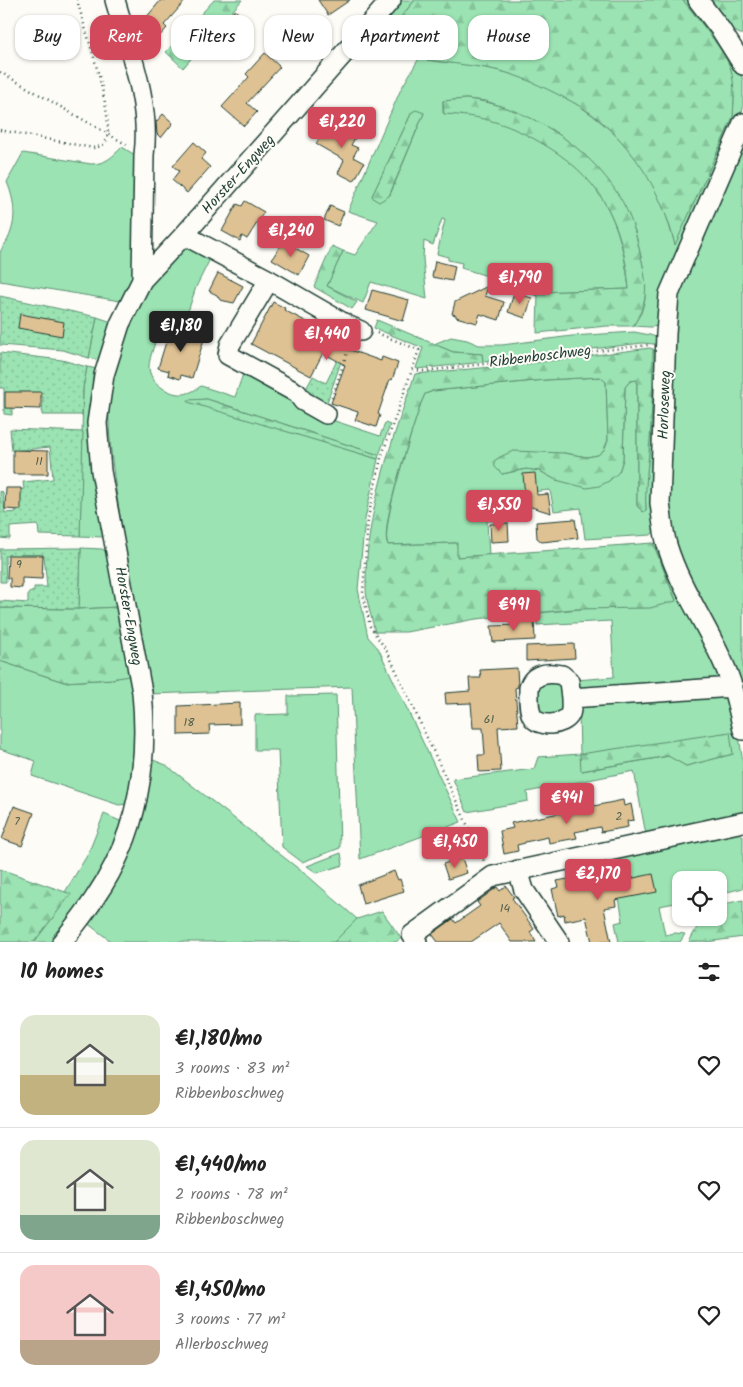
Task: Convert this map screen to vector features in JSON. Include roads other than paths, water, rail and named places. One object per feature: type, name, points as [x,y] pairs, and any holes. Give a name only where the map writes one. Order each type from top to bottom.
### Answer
[{"type":"street","name":"Horster-Engweg","points":[[115,0],[146,115],[142,280]]},
{"type":"street","name":"Horster-Engweg","points":[[62,942],[97,896],[120,853],[128,834],[140,791],[144,739],[142,692],[101,471],[97,423],[104,375],[120,324],[142,280],[391,0]]},
{"type":"street","points":[[698,0],[721,30],[743,65]]},
{"type":"street","name":"Horloseweg","points":[[743,123],[669,294],[660,503],[664,531],[676,570],[715,644],[733,686],[743,730]]},
{"type":"street","points":[[184,235],[358,330]]},
{"type":"street","points":[[269,280],[230,345],[228,355],[297,393],[303,401],[326,414]]},
{"type":"street","points":[[571,698],[733,686]]},
{"type":"street","points":[[417,942],[412,935],[493,876],[743,822]]},
{"type":"street","points":[[518,870],[524,890],[559,942]]}]
